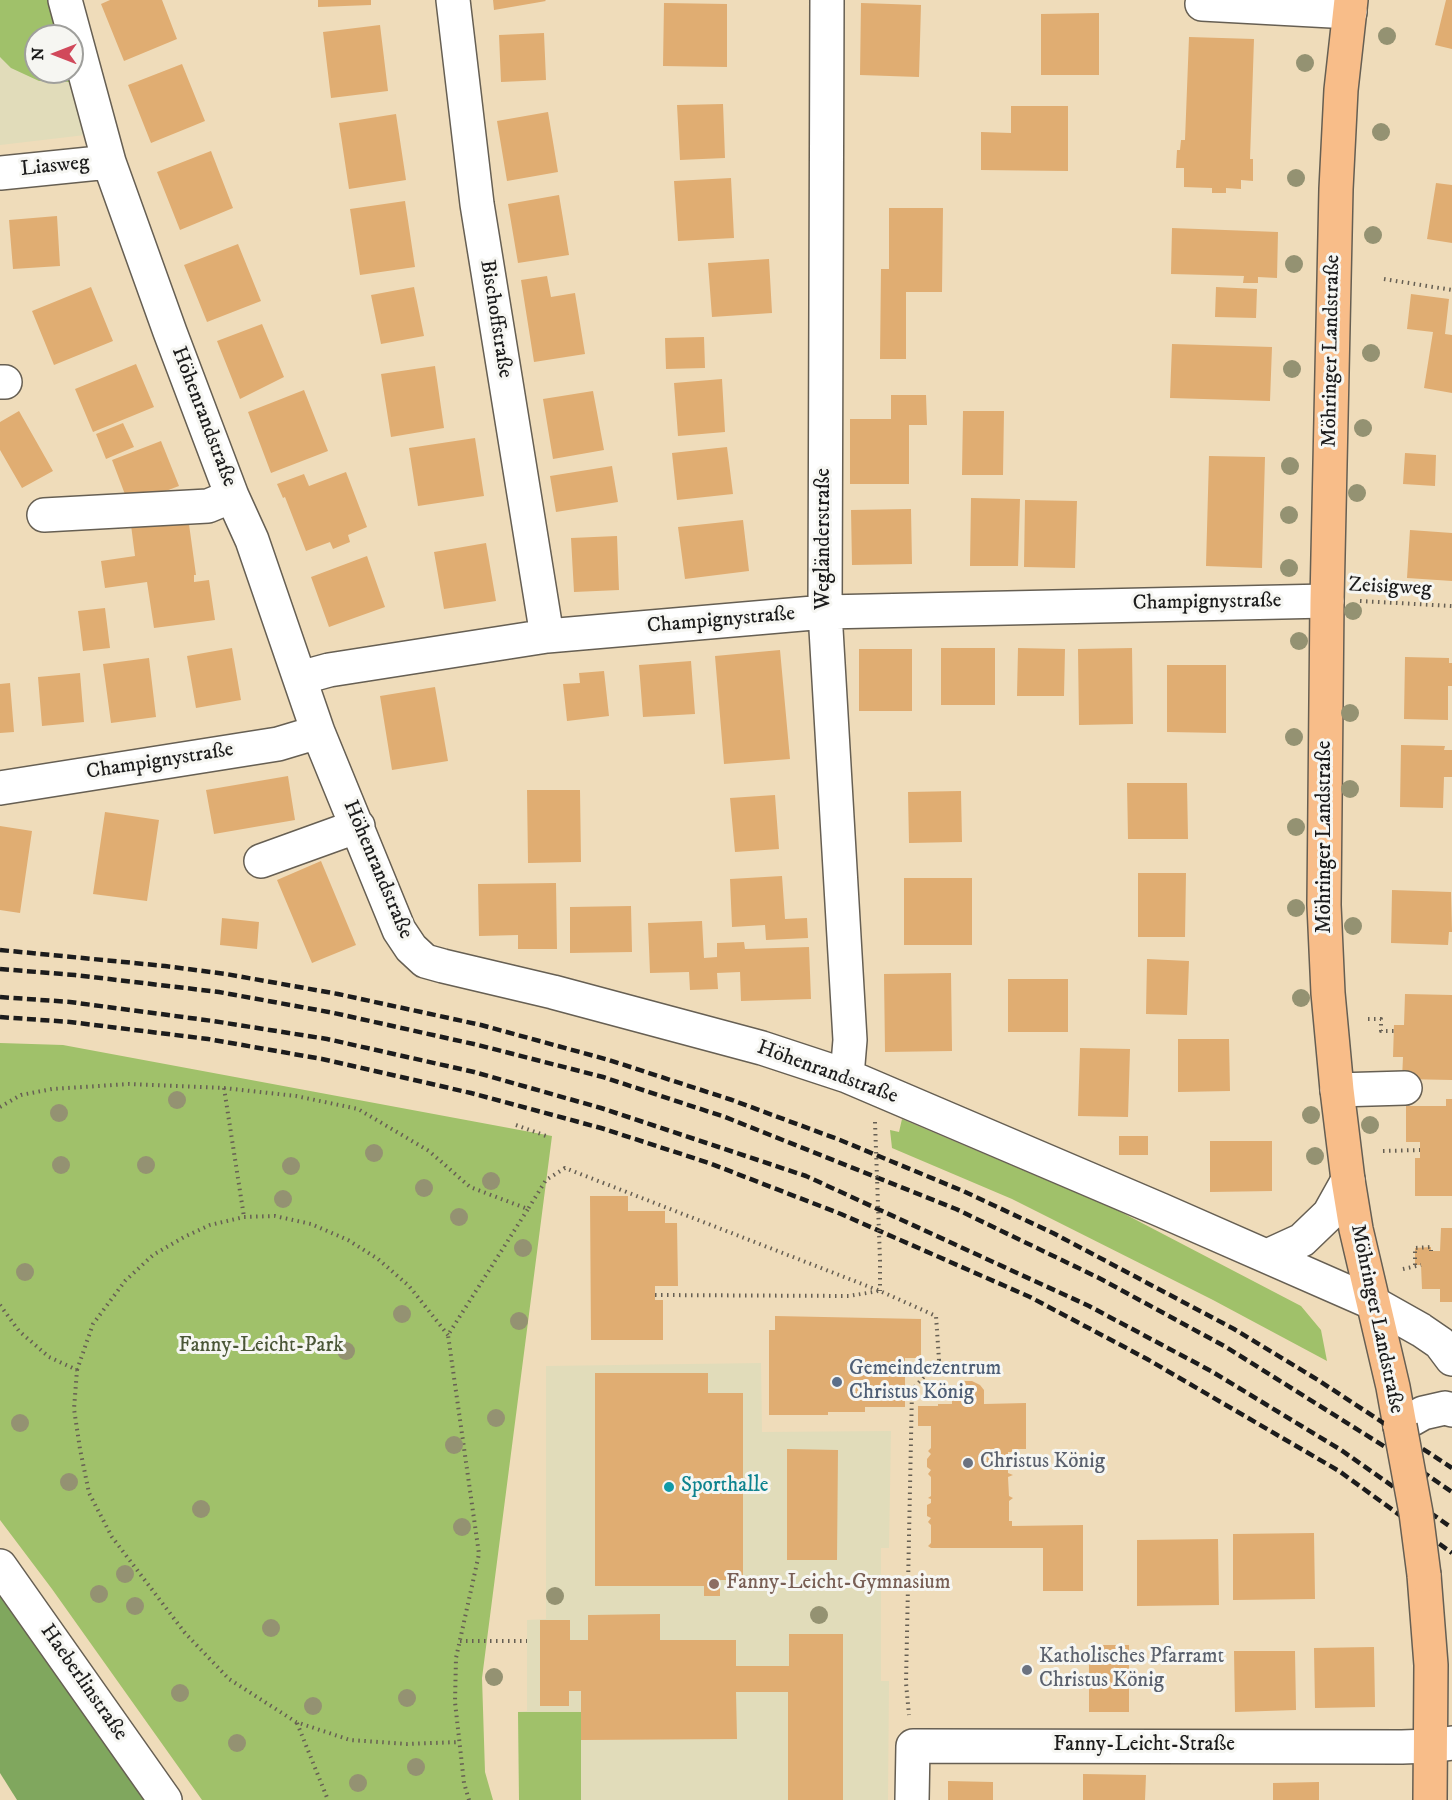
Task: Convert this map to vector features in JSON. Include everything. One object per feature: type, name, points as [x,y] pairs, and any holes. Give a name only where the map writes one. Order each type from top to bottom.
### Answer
[{"type":"main road","name":"Möhringer Landstraße","points":[[1350,6],[1341,90],[1336,189],[1327,601],[1324,905],[1328,993],[1348,1180],[1356,1228],[1393,1387],[1416,1513],[1424,1575],[1442,1666],[1441,1744],[1430,1800]]},
{"type":"street","name":"Höhenrandstraße","points":[[64,0],[109,162],[170,332],[232,496],[252,540],[318,732],[399,930],[411,948],[425,960],[762,1048],[847,1077],[1373,1302],[1421,1330],[1440,1344],[1452,1359]]},
{"type":"street","name":"Bischoffstraße","points":[[453,0],[477,204],[547,636]]},
{"type":"street","name":"Wegländerstraße","points":[[827,0],[825,612],[850,1040],[847,1077]]},
{"type":"street","points":[[1202,4],[1350,6]]},
{"type":"street","name":"Liasweg","points":[[0,172],[109,162]]},
{"type":"street","points":[[44,515],[208,506],[232,496]]},
{"type":"street","name":"Champignystraße","points":[[300,678],[329,670],[547,636],[825,612],[1327,601]]},
{"type":"street","name":"Champignystraße","points":[[0,788],[278,744],[318,732]]},
{"type":"street","points":[[261,861],[358,826]]},
{"type":"street","points":[[1337,1090],[1405,1088]]},
{"type":"street","points":[[1267,1256],[1289,1247],[1309,1233],[1329,1214],[1348,1180]]},
{"type":"street","points":[[1400,1426],[1423,1413],[1448,1409]]},
{"type":"street","name":"Haeberlinstraße","points":[[0,1566],[165,1800]]},
{"type":"street","name":"Fanny-Leicht-Straße","points":[[913,1746],[1441,1744]]},
{"type":"street","points":[[912,1800],[913,1746]]},
{"type":"path","points":[[1384,279],[1452,290]]},
{"type":"path","name":"Zeisigweg","points":[[1327,601],[1367,600],[1452,606]]},
{"type":"path","points":[[1368,1018],[1381,1018],[1381,1031],[1394,1031]]},
{"type":"path","points":[[0,1107],[21,1095],[70,1088],[129,1084],[225,1088],[296,1096],[358,1109],[429,1152],[470,1187],[528,1209]]},
{"type":"path","points":[[225,1088],[244,1217]]},
{"type":"path","points":[[875,1122],[880,1291]]},
{"type":"path","points":[[516,1125],[549,1137]]},
{"type":"path","points":[[1383,1151],[1420,1150]]},
{"type":"path","points":[[448,1335],[546,1180],[565,1168],[880,1291],[936,1316],[939,1360],[912,1390],[906,1683],[913,1746]]},
{"type":"path","points":[[459,1742],[407,1744],[350,1740],[296,1722],[229,1679],[185,1633],[112,1537],[89,1493],[74,1409],[77,1370],[93,1324],[125,1281],[153,1255],[210,1225],[244,1217],[275,1216],[310,1224],[348,1240],[378,1259],[409,1286],[448,1335],[479,1554],[456,1658],[455,1702],[469,1800]]},
{"type":"path","points":[[1415,1265],[1415,1248],[1431,1247],[1431,1251]]},
{"type":"path","points":[[1403,1269],[1421,1265]]},
{"type":"path","points":[[655,1295],[849,1296],[880,1291]]},
{"type":"path","points":[[0,1305],[19,1331],[49,1357],[77,1370]]},
{"type":"path","points":[[460,1641],[527,1641]]},
{"type":"path","points":[[296,1722],[328,1800]]},
{"type":"shaded area","points":[[0,0],[48,0],[40,24],[24,24],[24,84],[72,84],[85,135],[0,145]]},
{"type":"shaded area","name":"Fanny-Leicht-Gymnasium","points":[[761,1363],[762,1432],[891,1431],[889,1548],[881,1548],[881,1681],[889,1681],[888,1800],[519,1800],[518,1712],[527,1711],[527,1620],[546,1619],[546,1366]]},
{"type":"green space","points":[[0,0],[48,0],[55,24],[24,24],[24,74],[11,68],[0,57]]},
{"type":"green space","name":"Fanny-Leicht-Park","points":[[0,1043],[63,1045],[552,1136],[482,1678],[485,1772],[493,1800],[202,1800],[52,1589],[0,1520]]},
{"type":"green space","points":[[902,1119],[1117,1210],[1301,1306],[1321,1330],[1327,1361],[1213,1300],[1012,1199],[892,1148],[890,1130],[899,1132]]},
{"type":"green space","points":[[0,1589],[153,1800],[17,1800],[0,1773]]},
{"type":"green space","points":[[518,1712],[581,1712],[581,1800],[519,1800]]},
{"type":"building","points":[[110,0],[162,0],[177,39],[124,61],[101,4]]},
{"type":"building","points":[[318,0],[371,0],[371,5],[318,7]]},
{"type":"building","points":[[493,0],[545,0],[546,1],[494,10]]},
{"type":"building","points":[[1446,0],[1452,0],[1452,49],[1435,45]]},
{"type":"building","points":[[664,3],[727,4],[727,67],[663,66]]},
{"type":"building","points":[[861,3],[921,5],[919,77],[860,75]]},
{"type":"building","points":[[1099,13],[1099,75],[1041,75],[1041,14]]},
{"type":"building","points":[[380,25],[388,91],[331,98],[323,32]]},
{"type":"building","points":[[544,33],[546,80],[501,82],[499,35]]},
{"type":"building","points":[[1189,37],[1254,39],[1250,159],[1253,159],[1253,181],[1241,180],[1241,189],[1226,188],[1226,193],[1212,193],[1212,188],[1184,187],[1184,168],[1176,168],[1177,150],[1180,150],[1181,140],[1185,140]]},
{"type":"building","points":[[182,64],[205,121],[151,143],[128,85]]},
{"type":"building","points":[[723,104],[725,158],[680,160],[677,105]]},
{"type":"building","points":[[1011,106],[1068,106],[1068,171],[981,170],[981,132],[1011,133]]},
{"type":"building","points":[[548,112],[558,172],[507,181],[497,121]]},
{"type":"building","points":[[396,114],[406,180],[349,189],[339,123]]},
{"type":"building","points":[[211,151],[233,208],[180,230],[157,172]]},
{"type":"building","points":[[731,178],[734,238],[678,241],[674,181]]},
{"type":"building","points":[[1436,183],[1452,185],[1452,243],[1427,239]]},
{"type":"building","points":[[559,195],[569,255],[518,263],[508,204]]},
{"type":"building","points":[[405,201],[415,267],[360,275],[350,209]]},
{"type":"building","points":[[889,208],[943,208],[942,292],[906,292],[906,359],[880,359],[881,269],[889,269]]},
{"type":"building","points":[[57,216],[60,266],[13,269],[9,220]]},
{"type":"building","points":[[1172,228],[1278,232],[1277,278],[1258,277],[1258,283],[1243,283],[1244,276],[1171,274]]},
{"type":"building","points":[[238,244],[261,301],[207,322],[184,265]]},
{"type":"building","points":[[769,259],[772,313],[712,317],[708,263]]},
{"type":"building","points":[[547,276],[551,297],[575,293],[585,354],[534,362],[521,280]]},
{"type":"building","points":[[91,287],[113,341],[54,365],[32,311]]},
{"type":"building","points":[[414,287],[424,336],[381,344],[371,295]]},
{"type":"building","points":[[1216,287],[1257,289],[1256,318],[1215,317]]},
{"type":"building","points":[[1411,294],[1449,299],[1445,334],[1452,335],[1452,393],[1424,388],[1433,332],[1407,329]]},
{"type":"building","points":[[262,324],[284,377],[240,399],[217,341]]},
{"type":"building","points":[[704,337],[705,368],[666,369],[665,338]]},
{"type":"building","points":[[1172,344],[1272,347],[1270,401],[1170,398]]},
{"type":"building","points":[[136,364],[154,407],[93,432],[75,389]]},
{"type":"building","points":[[435,366],[444,428],[391,437],[381,374]]},
{"type":"building","points":[[722,379],[725,432],[678,436],[674,383]]},
{"type":"building","points":[[304,390],[328,451],[271,473],[248,412]]},
{"type":"building","points":[[593,391],[604,450],[553,459],[543,399]]},
{"type":"building","points":[[891,395],[926,395],[927,425],[909,425],[909,484],[850,484],[850,419],[891,419]]},
{"type":"building","points":[[19,411],[53,471],[22,488],[0,450],[0,422]]},
{"type":"building","points":[[963,411],[1004,411],[1003,475],[962,475]]},
{"type":"building","points":[[123,423],[134,447],[106,459],[96,434]]},
{"type":"building","points":[[475,438],[484,496],[418,506],[409,448]]},
{"type":"building","points":[[161,441],[179,486],[129,505],[112,460]]},
{"type":"building","points":[[727,447],[733,494],[677,500],[672,453]]},
{"type":"building","points":[[1405,453],[1436,455],[1435,486],[1403,484]]},
{"type":"building","points":[[1209,456],[1265,457],[1262,568],[1206,566]]},
{"type":"building","points":[[612,466],[618,502],[556,512],[550,476]]},
{"type":"building","points":[[346,472],[367,527],[348,535],[350,542],[333,549],[330,542],[306,551],[285,497],[283,498],[277,484],[304,474],[309,486]]},
{"type":"building","points":[[971,498],[1020,499],[1018,566],[970,566]]},
{"type":"building","points":[[1025,500],[1077,501],[1075,568],[1024,567]]},
{"type":"building","points":[[911,509],[912,564],[852,565],[851,510]]},
{"type":"building","points":[[188,517],[196,575],[194,575],[194,582],[209,580],[215,620],[154,628],[147,582],[105,588],[101,561],[135,556],[131,525]]},
{"type":"building","points":[[743,520],[749,571],[685,579],[678,527]]},
{"type":"building","points":[[1410,530],[1452,533],[1452,581],[1407,578]]},
{"type":"building","points":[[617,536],[619,590],[574,592],[571,538]]},
{"type":"building","points":[[486,543],[496,601],[444,609],[434,552]]},
{"type":"building","points":[[367,556],[385,607],[329,627],[311,577]]},
{"type":"building","points":[[105,608],[110,648],[83,651],[78,611]]},
{"type":"building","points":[[232,648],[241,700],[196,708],[187,656]]},
{"type":"building","points":[[941,648],[995,648],[995,705],[941,705]]},
{"type":"building","points":[[1018,648],[1065,649],[1064,696],[1017,696]]},
{"type":"building","points":[[1132,648],[1133,724],[1079,725],[1078,649]]},
{"type":"building","points":[[859,649],[912,649],[912,711],[859,711]]},
{"type":"building","points":[[780,650],[790,759],[724,764],[715,656]]},
{"type":"building","points":[[1405,657],[1449,658],[1449,663],[1452,663],[1452,686],[1448,686],[1448,720],[1404,719]]},
{"type":"building","points":[[149,658],[156,717],[111,723],[103,664]]},
{"type":"building","points":[[691,661],[695,714],[643,717],[639,665]]},
{"type":"building","points":[[1167,665],[1226,665],[1226,733],[1167,732]]},
{"type":"building","points":[[604,671],[609,716],[567,721],[563,684],[580,683],[579,673]]},
{"type":"building","points":[[80,673],[84,722],[42,726],[38,677]]},
{"type":"building","points":[[10,683],[14,732],[0,733],[0,684]]},
{"type":"building","points":[[435,687],[448,761],[392,770],[380,696]]},
{"type":"building","points":[[1401,745],[1445,746],[1444,750],[1452,750],[1452,777],[1444,777],[1443,808],[1400,807]]},
{"type":"building","points":[[288,776],[295,820],[214,834],[206,790]]},
{"type":"building","points":[[1127,783],[1187,783],[1188,839],[1128,839]]},
{"type":"building","points":[[527,790],[580,790],[581,862],[528,863]]},
{"type":"building","points":[[961,791],[962,842],[909,843],[908,792]]},
{"type":"building","points":[[775,795],[779,849],[735,852],[730,798]]},
{"type":"building","points":[[105,812],[159,820],[147,901],[93,894]]},
{"type":"building","points":[[0,826],[32,831],[20,913],[0,910]]},
{"type":"building","points":[[321,861],[356,945],[312,963],[277,880]]},
{"type":"building","points":[[1138,873],[1186,873],[1185,937],[1138,937]]},
{"type":"building","points":[[782,876],[785,919],[807,918],[808,938],[766,940],[765,925],[732,927],[730,879]]},
{"type":"building","points":[[904,878],[972,878],[972,945],[904,945]]},
{"type":"building","points":[[556,883],[557,949],[518,949],[518,935],[479,936],[478,884]]},
{"type":"building","points":[[1392,890],[1451,892],[1452,932],[1449,932],[1448,945],[1391,943]]},
{"type":"building","points":[[631,906],[632,952],[570,953],[570,907]]},
{"type":"building","points":[[222,918],[259,922],[257,949],[220,945]]},
{"type":"building","points":[[702,921],[704,958],[717,957],[717,943],[744,942],[745,949],[809,947],[811,999],[741,1001],[740,972],[717,973],[718,989],[690,990],[689,972],[650,973],[648,923]]},
{"type":"building","points":[[1147,959],[1189,961],[1187,1015],[1146,1014]]},
{"type":"building","points":[[951,973],[952,1051],[885,1052],[884,974]]},
{"type":"building","points":[[1008,979],[1068,979],[1068,1032],[1008,1032]]},
{"type":"building","points":[[1405,994],[1452,995],[1452,1080],[1402,1079],[1403,1057],[1393,1057],[1394,1025],[1404,1025]]},
{"type":"building","points":[[1178,1039],[1229,1039],[1230,1091],[1178,1092]]},
{"type":"building","points":[[1080,1048],[1130,1049],[1128,1117],[1078,1116]]},
{"type":"building","points":[[1446,1099],[1452,1099],[1452,1196],[1415,1196],[1415,1158],[1420,1158],[1420,1142],[1406,1142],[1406,1106],[1446,1106]]},
{"type":"building","points":[[1119,1136],[1148,1136],[1148,1155],[1119,1155]]},
{"type":"building","points":[[1210,1141],[1272,1141],[1272,1191],[1210,1192]]},
{"type":"building","points":[[590,1196],[628,1196],[628,1211],[665,1211],[665,1223],[677,1223],[678,1286],[655,1286],[655,1300],[663,1300],[663,1340],[591,1340]]},
{"type":"building","points":[[1441,1228],[1452,1228],[1452,1302],[1440,1302],[1440,1289],[1422,1289],[1421,1265],[1415,1265],[1415,1248],[1431,1247],[1431,1251],[1440,1251]]},
{"type":"building","name":"Gemeindezentrum Christus König","points":[[775,1316],[921,1319],[921,1358],[905,1358],[905,1407],[865,1407],[865,1412],[828,1412],[828,1415],[769,1415],[769,1330],[775,1330]]},
{"type":"building","name":"Sporthalle","points":[[595,1373],[708,1373],[708,1393],[743,1393],[743,1580],[720,1580],[720,1596],[704,1596],[704,1586],[595,1586]]},
{"type":"building","name":"Christus König","points":[[963,1381],[972,1381],[980,1385],[984,1390],[984,1404],[1026,1403],[1026,1449],[1012,1449],[1012,1452],[1008,1452],[1008,1473],[1013,1475],[1008,1477],[1009,1496],[1013,1498],[1009,1501],[1009,1521],[1012,1521],[1012,1526],[1083,1525],[1083,1591],[1043,1591],[1043,1548],[931,1548],[928,1546],[931,1543],[931,1525],[928,1522],[931,1518],[927,1516],[927,1505],[931,1503],[931,1499],[928,1498],[931,1496],[931,1477],[928,1474],[931,1470],[927,1467],[927,1459],[931,1454],[928,1451],[931,1448],[931,1426],[918,1426],[918,1406],[952,1404],[952,1389]]},
{"type":"building","points":[[787,1449],[838,1450],[837,1560],[787,1560]]},
{"type":"building","points":[[1314,1533],[1315,1599],[1233,1600],[1233,1534]]},
{"type":"building","points":[[1218,1539],[1219,1605],[1137,1606],[1137,1540]]},
{"type":"building","points":[[660,1614],[660,1640],[736,1640],[736,1666],[789,1666],[789,1634],[843,1634],[843,1800],[788,1800],[788,1692],[736,1692],[737,1739],[581,1740],[581,1691],[569,1691],[569,1706],[540,1706],[540,1620],[570,1620],[570,1640],[588,1640],[588,1615]]},
{"type":"building","points":[[1089,1645],[1129,1645],[1129,1712],[1089,1712]]},
{"type":"building","points":[[1374,1647],[1375,1707],[1315,1708],[1314,1648]]},
{"type":"building","points":[[1234,1651],[1295,1651],[1296,1710],[1235,1712]]},
{"type":"building","points":[[1083,1774],[1146,1775],[1145,1800],[1083,1800]]},
{"type":"building","points":[[948,1781],[993,1782],[993,1800],[948,1800]]},
{"type":"building","points":[[1319,1782],[1319,1800],[1273,1800],[1273,1783]]},
{"type":"railway","points":[[0,950],[165,966],[226,974],[338,994],[481,1025],[609,1060],[732,1100],[840,1140],[963,1191],[1053,1233],[1234,1329],[1318,1380],[1452,1468]]},
{"type":"railway","points":[[0,969],[75,975],[219,992],[334,1013],[478,1045],[603,1077],[725,1117],[956,1209],[1099,1278],[1226,1347],[1398,1455],[1452,1492]]},
{"type":"railway","points":[[0,997],[70,1002],[327,1039],[474,1072],[601,1108],[806,1176],[1089,1306],[1211,1371],[1341,1450],[1452,1528]]},
{"type":"railway","points":[[0,1017],[70,1022],[208,1039],[322,1059],[471,1093],[601,1128],[709,1163],[841,1214],[1030,1297],[1147,1359],[1339,1471],[1452,1553]]},
{"type":"place","name":"Gemeindezentrum Christus König","points":[[837,1382]]},
{"type":"place","name":"Christus König","points":[[968,1463]]},
{"type":"place","name":"Sporthalle","points":[[669,1487]]},
{"type":"place","name":"Fanny-Leicht-Gymnasium","points":[[714,1584]]},
{"type":"place","name":"Katholisches Pfarramt Christus König","points":[[1027,1670]]}]
